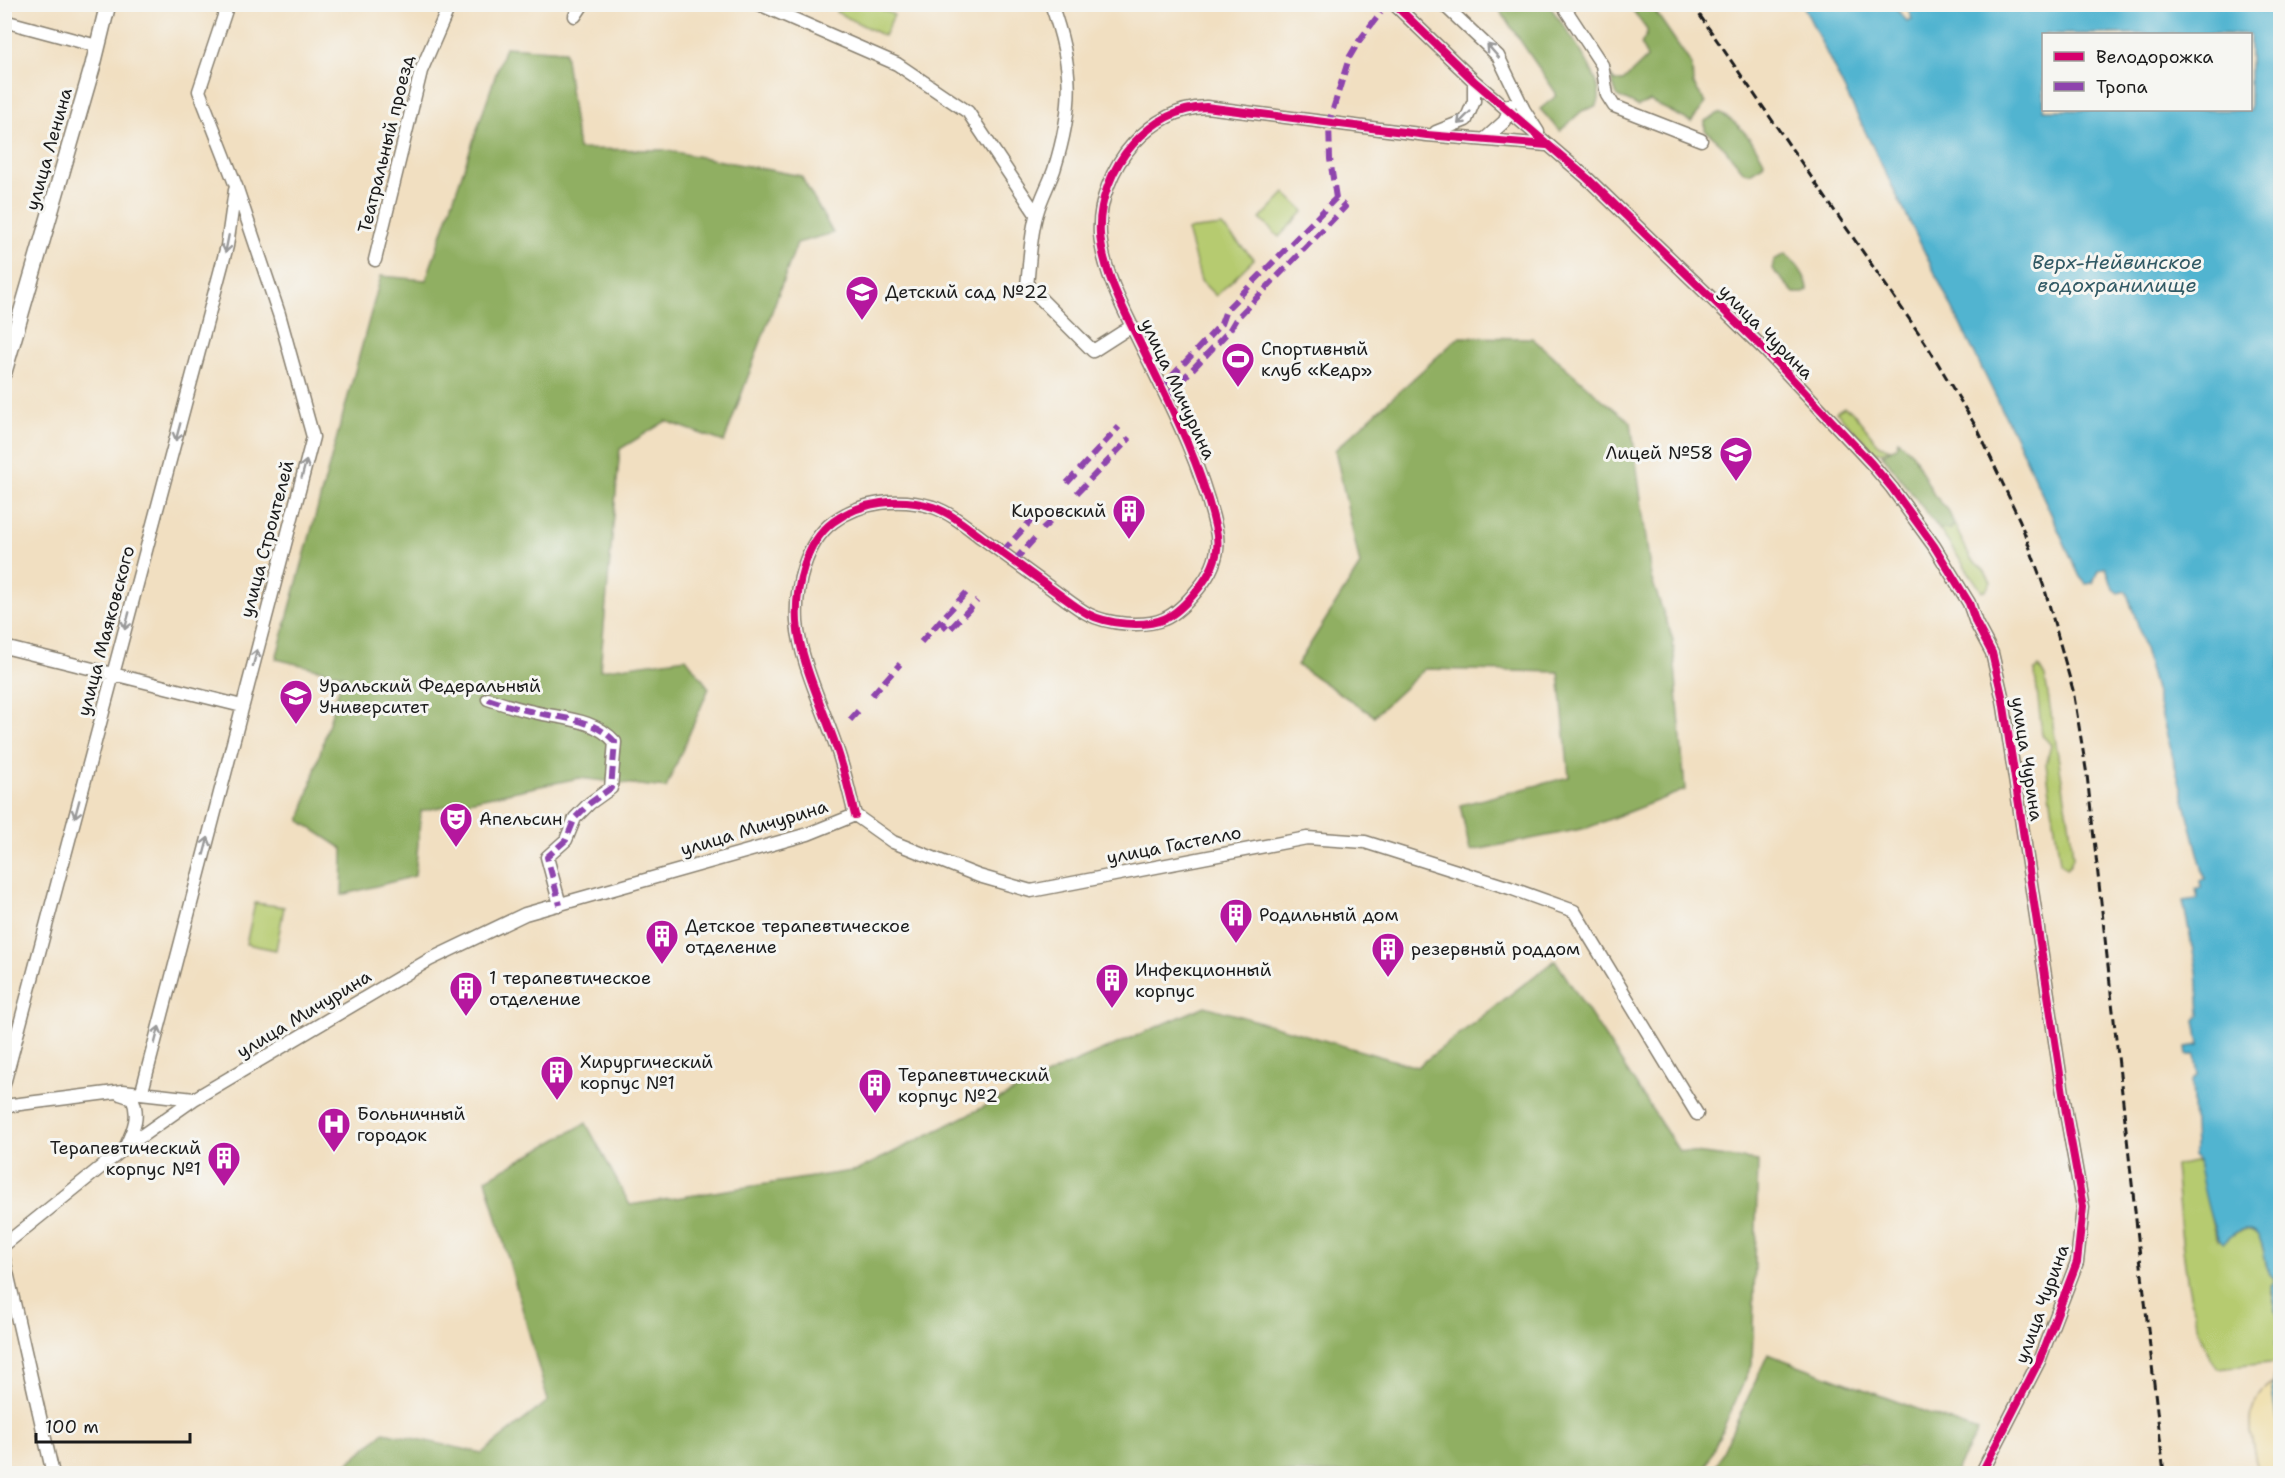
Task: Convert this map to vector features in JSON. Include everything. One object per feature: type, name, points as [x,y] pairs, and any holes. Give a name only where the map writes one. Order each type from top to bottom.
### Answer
[{"type":"main road","name":"улица Ленина","points":[[4,372],[11,330],[108,4]]},
{"type":"street","name":"улица Строителей","points":[[142,1091],[313,437],[279,315],[236,186],[200,91],[228,4]]},
{"type":"street","name":"Театральный проезд","points":[[375,260],[421,71],[450,4]]},
{"type":"street","points":[[575,16],[583,4]]},
{"type":"street","points":[[759,4],[897,64],[968,112],[1036,214]]},
{"type":"street","points":[[1051,4],[1060,31],[1070,79],[1067,117],[1059,149],[1036,214],[1027,285],[1093,351],[1132,326]]},
{"type":"street","name":"улица Чурина","points":[[1394,4],[1474,81],[1587,178],[1766,351],[1892,488],[1934,546],[1964,595],[1992,653],[2003,700],[2056,1055],[2078,1172],[2083,1223],[2077,1262],[2039,1361],[1981,1473]]},
{"type":"street","points":[[1443,4],[1498,56],[1524,110],[1547,146]]},
{"type":"street","points":[[1562,4],[1602,65],[1607,95],[1614,106],[1701,140]]},
{"type":"street","points":[[4,21],[97,46]]},
{"type":"street","points":[[1427,135],[1466,120],[1474,101],[1474,81]]},
{"type":"street","points":[[1485,139],[1499,129],[1509,112],[1511,82]]},
{"type":"street","name":"улица Мичурина","points":[[4,1245],[126,1147],[194,1099],[429,960],[525,914],[808,834],[855,815],[838,750],[802,648],[797,621],[799,584],[809,552],[826,527],[848,511],[908,502],[935,508],[960,522],[1086,614],[1119,622],[1165,619],[1193,596],[1210,575],[1219,542],[1210,502],[1193,455],[1132,326],[1106,262],[1100,231],[1104,197],[1119,161],[1138,138],[1168,116],[1206,107],[1427,135],[1547,146]]},
{"type":"street","name":"улица Маяковского","points":[[4,1084],[227,246],[236,186]]},
{"type":"street","points":[[4,647],[243,706]]},
{"type":"street","points":[[488,699],[535,712],[564,716],[604,729],[615,742],[611,789],[590,803],[575,818],[566,840],[547,857],[560,904]]},
{"type":"street","name":"улица Гастелло","points":[[855,815],[893,842],[979,876],[1031,891],[1307,838],[1365,842],[1510,888],[1574,911],[1697,1114]]},
{"type":"street","points":[[4,1106],[114,1092],[142,1091],[194,1099]]},
{"type":"street","points":[[114,1092],[132,1098],[138,1110],[134,1131],[126,1147]]},
{"type":"street","points":[[4,1259],[53,1473]]},
{"type":"green space","points":[[840,5],[873,5],[894,15],[884,36],[836,12]]},
{"type":"green space","points":[[1496,5],[1549,5],[1591,70],[1599,97],[1596,106],[1582,111],[1560,131],[1540,109],[1556,96],[1556,93]]},
{"type":"green space","points":[[1629,5],[1651,5],[1692,65],[1693,84],[1706,103],[1691,122],[1650,101],[1638,106],[1617,96],[1610,75],[1615,81],[1623,81],[1647,58],[1641,44],[1647,30]]},
{"type":"green space","points":[[505,47],[565,51],[578,149],[664,150],[801,176],[833,233],[797,243],[724,442],[666,421],[620,449],[600,670],[686,658],[709,688],[666,788],[579,778],[421,811],[415,876],[342,895],[343,849],[300,821],[343,675],[276,659],[381,276],[426,280]]},
{"type":"green space","points":[[1719,113],[1733,121],[1751,140],[1764,161],[1763,165],[1750,173],[1744,172],[1721,144],[1705,130],[1705,121]]},
{"type":"green space","points":[[1285,193],[1304,211],[1279,237],[1260,219]]},
{"type":"green space","points":[[1222,226],[1254,259],[1216,296],[1201,281],[1187,230]]},
{"type":"green space","points":[[1785,254],[1797,265],[1803,275],[1808,290],[1804,293],[1794,293],[1772,269],[1774,260]]},
{"type":"green space","points":[[1459,337],[1532,338],[1631,422],[1651,577],[1673,640],[1685,790],[1587,828],[1470,851],[1460,805],[1569,777],[1559,672],[1425,669],[1374,716],[1297,665],[1360,565],[1335,450]]},
{"type":"green space","points":[[1844,407],[1852,411],[1879,445],[1891,449],[1876,453],[1836,412]]},
{"type":"green space","points":[[1898,440],[1913,454],[1934,495],[1948,510],[1954,524],[1951,529],[1939,529],[1882,454],[1896,447]]},
{"type":"green space","points":[[1954,524],[1971,559],[1984,570],[1991,582],[1986,590],[1982,591],[1939,529],[1951,529]]},
{"type":"green space","points":[[2039,667],[2045,677],[2070,828],[2073,857],[2066,868],[2060,863],[2046,764],[2051,745],[2042,735],[2035,672]]},
{"type":"green space","points":[[255,903],[284,907],[276,950],[246,944]]},
{"type":"green space","points":[[1555,960],[1679,1151],[1758,1161],[1752,1364],[1703,1473],[337,1473],[384,1432],[482,1453],[548,1401],[486,1179],[586,1123],[630,1205],[858,1170],[1057,1070],[1205,1006],[1417,1067]]},
{"type":"green space","points":[[2198,1161],[2213,1228],[2218,1240],[2226,1239],[2243,1230],[2251,1230],[2260,1239],[2267,1268],[2275,1280],[2271,1290],[2279,1322],[2276,1344],[2280,1362],[2218,1368],[2207,1351],[2191,1301],[2182,1243],[2175,1166]]},
{"type":"green space","points":[[1768,1354],[1977,1431],[1955,1473],[1872,1473],[1877,1469],[1861,1464],[1834,1467],[1805,1466],[1783,1473],[1713,1473]]},
{"type":"sand","points":[[2272,1383],[2280,1448],[2280,1473],[2259,1473],[2251,1437],[2252,1412],[2262,1391]]},
{"type":"water","name":"Верх-Нейвинское водохранилище","points":[[1803,5],[1893,5],[1907,21],[1912,19],[1906,5],[2280,5],[2280,1362],[2276,1344],[2279,1322],[2271,1286],[2275,1280],[2267,1268],[2259,1236],[2247,1229],[2238,1231],[2224,1243],[2220,1239],[2215,1231],[2198,1161],[2193,1156],[2195,1149],[2192,1081],[2198,1076],[2195,1055],[2187,1055],[2186,1047],[2199,1045],[2195,1020],[2200,1014],[2197,971],[2183,901],[2198,899],[2196,889],[2201,888],[2200,880],[2205,879],[2137,622],[2126,591],[2118,593],[2113,589],[2106,567],[2098,570],[2093,583],[2086,584],[2080,577],[2018,442]]},
{"type":"water","points":[[2277,1362],[2280,1362],[2280,1448],[2272,1389]]},
{"type":"railway","points":[[1692,4],[1925,342],[1978,430],[2020,521],[2045,590],[2073,690],[2087,775],[2164,1474]]},
{"type":"marked path","points":[[1336,198],[1330,159],[1329,122],[1349,58],[1381,12]]},
{"type":"marked path","points":[[1159,390],[1221,324],[1226,310],[1336,198],[1345,207],[1236,319],[1229,331],[1164,399]]},
{"type":"marked path","points":[[1067,483],[1119,427]]},
{"type":"marked path","points":[[1077,493],[1130,438]]},
{"type":"marked path","points":[[1002,552],[1040,511]]},
{"type":"marked path","points":[[1042,529],[1050,522]]},
{"type":"marked path","points":[[1014,561],[1035,538]]},
{"type":"marked path","points":[[966,593],[940,621],[949,630],[977,601]]},
{"type":"marked path","points":[[921,642],[940,621]]},
{"type":"marked path","points":[[872,695],[900,664]]},
{"type":"marked path","points":[[488,699],[588,724],[607,734],[615,742],[611,788],[590,803],[575,818],[566,840],[547,857],[560,905]]},
{"type":"marked path","points":[[850,720],[860,709]]},
{"type":"cycle path","points":[[1394,4],[1474,81],[1587,178],[1766,351],[1871,463],[1934,546],[1969,603],[1976,623],[1992,653],[2003,700],[2066,1113],[2083,1207],[2077,1262],[2039,1361],[1981,1474]]},
{"type":"cycle path","points":[[855,815],[839,754],[807,668],[797,622],[798,595],[804,567],[815,542],[833,522],[856,509],[881,503],[907,502],[933,507],[959,521],[1080,609],[1096,617],[1115,622],[1136,624],[1156,622],[1169,617],[1191,597],[1203,582],[1214,561],[1217,546],[1216,530],[1203,483],[1175,415],[1116,293],[1102,249],[1101,210],[1108,186],[1125,153],[1140,136],[1157,123],[1175,114],[1206,107],[1427,135],[1547,145]]},
{"type":"place","name":"Детский сад №22","points":[[862,321]]},
{"type":"place","name":"Спортивный клуб «Кедр»","points":[[1238,388]]},
{"type":"place","name":"Лицей №58","points":[[1736,482]]},
{"type":"place","name":"Кировский","points":[[1129,540]]},
{"type":"place","name":"Уральский Федеральный Университет","points":[[296,725]]},
{"type":"place","name":"Апельсин","points":[[456,848]]},
{"type":"place","name":"Родильный дом","points":[[1236,944]]},
{"type":"place","name":"Детское терапевтическое отделение","points":[[662,965]]},
{"type":"place","name":"резервный роддом","points":[[1388,978]]},
{"type":"place","name":"Инфекционный корпус","points":[[1112,1009]]},
{"type":"place","name":"1 терапевтическое отделение","points":[[466,1017]]},
{"type":"place","name":"Хирургический корпус №1","points":[[557,1101]]},
{"type":"place","name":"Терапевтический корпус №2","points":[[875,1114]]},
{"type":"place","name":"Больничный городок","points":[[334,1153]]},
{"type":"place","name":"Терапевтический корпус №1","points":[[224,1187]]}]
